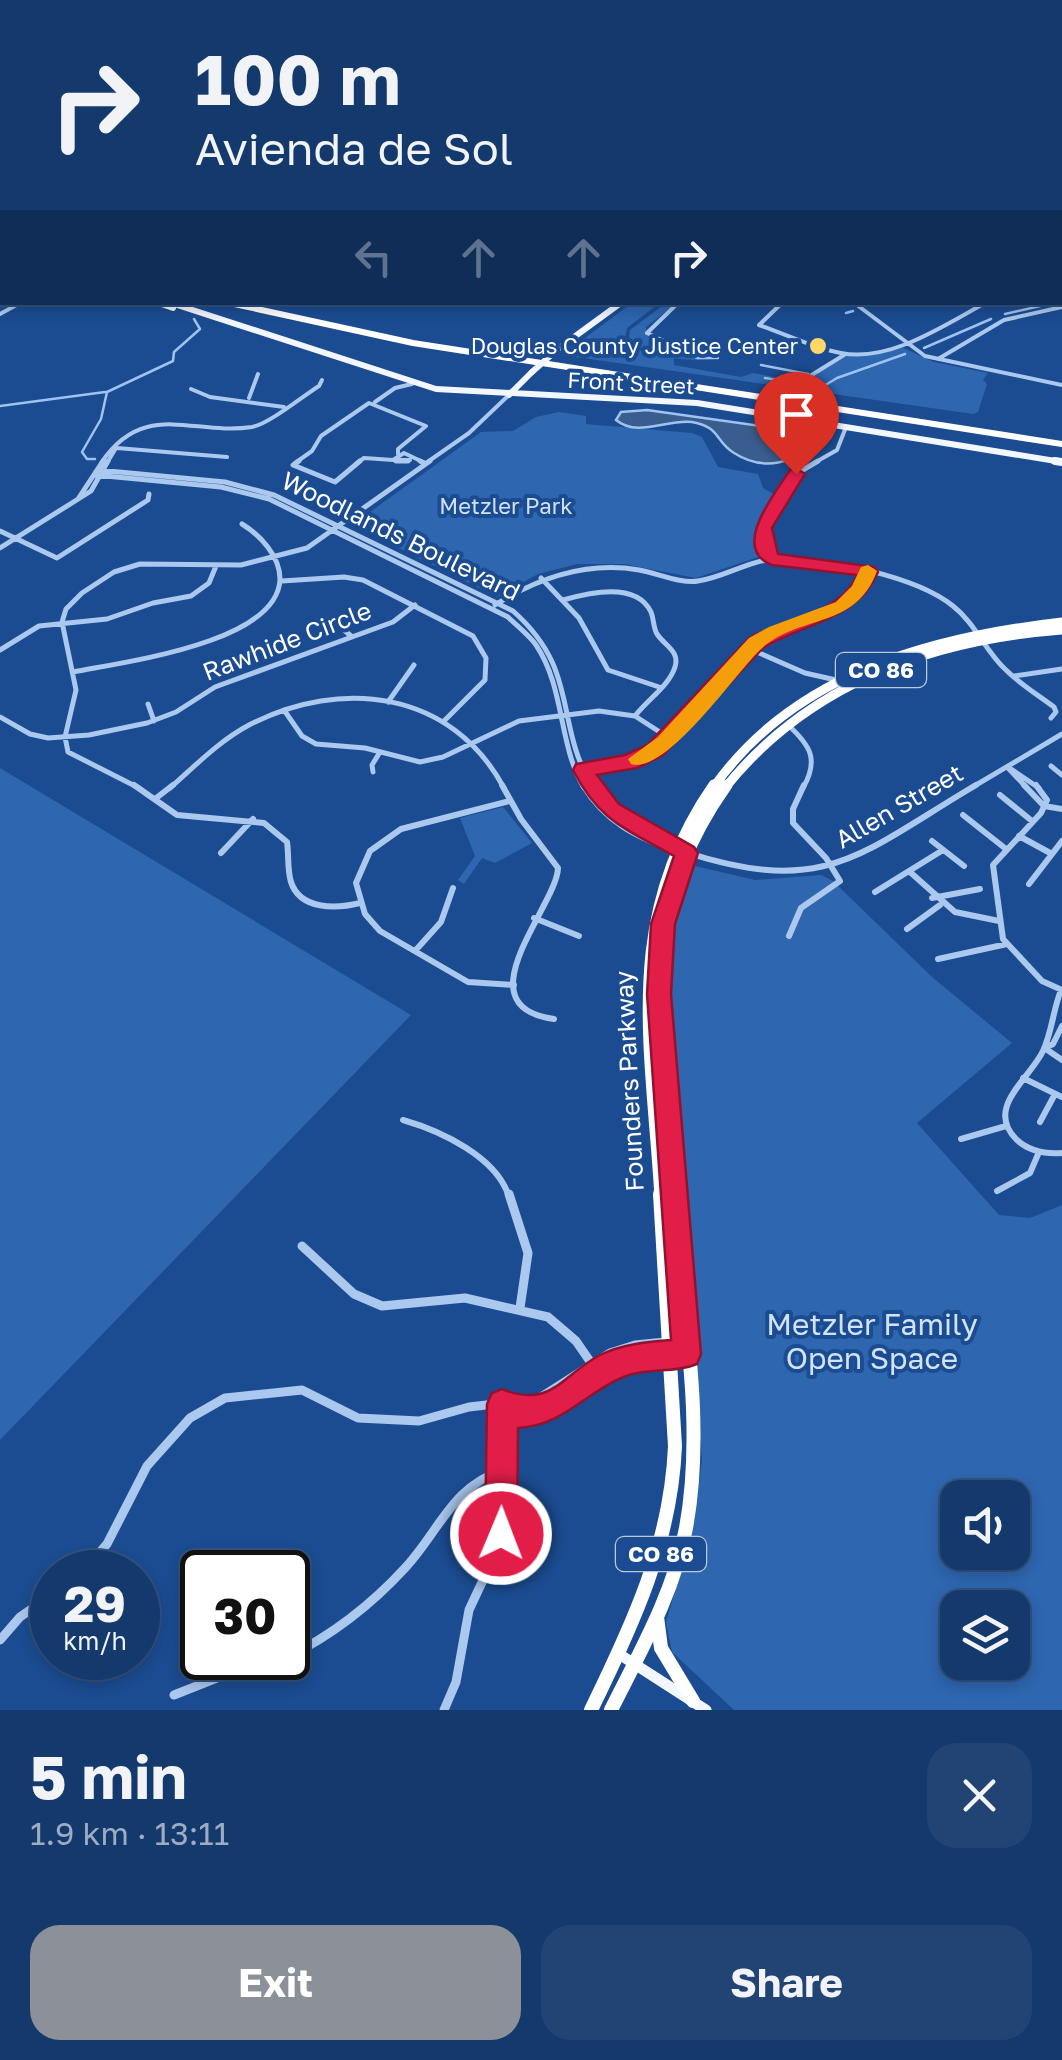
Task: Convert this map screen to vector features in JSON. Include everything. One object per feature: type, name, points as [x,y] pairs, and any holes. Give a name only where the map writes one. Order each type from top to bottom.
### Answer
[{"type":"highway","points":[[238,305],[435,347],[1062,441]]},
{"type":"highway","points":[[262,305],[422,339],[1062,441]]},
{"type":"highway","name":"Founders Parkway","points":[[612,1710],[670,1584],[690,1503],[692,1464],[678,1347],[646,970],[651,922],[674,848],[722,771],[763,730],[836,680],[901,652],[981,635],[1062,626]]},
{"type":"highway","name":"Founders Parkway","points":[[591,1710],[648,1595],[671,1517],[678,1347],[659,980],[663,924],[686,853],[726,786],[788,724],[868,676],[981,635]]},
{"type":"highway","points":[[788,724],[796,704]]},
{"type":"highway","points":[[657,1616],[661,1648],[699,1706]]},
{"type":"main road","name":"Front Street","points":[[166,305],[412,384],[447,391],[697,403],[1062,462]]},
{"type":"main road","name":"Front Street","points":[[176,305],[205,316]]},
{"type":"main road","points":[[508,395],[559,348],[618,305]]},
{"type":"main road","points":[[527,377],[528,388],[544,397]]},
{"type":"main road","points":[[619,1654],[699,1706]]},
{"type":"street","points":[[676,305],[648,333],[670,344],[695,348]]},
{"type":"street","points":[[780,305],[759,325],[845,354],[866,354],[905,342],[981,305]]},
{"type":"street","points":[[858,305],[915,352],[1062,385]]},
{"type":"street","points":[[937,360],[1004,320],[1062,307]]},
{"type":"street","points":[[800,378],[845,354]]},
{"type":"street","points":[[248,398],[258,374]]},
{"type":"street","points":[[388,376],[395,388]]},
{"type":"street","points":[[0,548],[92,491],[116,448],[153,421],[253,427],[322,380]]},
{"type":"street","points":[[412,384],[395,388],[321,436],[312,451],[292,464],[335,482],[364,458],[407,454],[410,460],[426,464]]},
{"type":"street","points":[[190,389],[201,396],[248,398],[286,408]]},
{"type":"street","points":[[360,903],[331,908],[301,897],[290,880],[287,842],[273,827],[253,819],[183,817],[72,756],[66,748],[66,737],[76,695],[62,622],[76,599],[120,569],[152,563],[216,566],[274,559],[307,548],[489,418],[508,395]]},
{"type":"street","points":[[374,403],[426,426],[397,450],[395,457]]},
{"type":"street","points":[[772,560],[762,536],[764,524],[796,474],[834,453],[846,428]]},
{"type":"street","points":[[116,448],[228,457]]},
{"type":"street","name":"Woodlands Boulevard","points":[[100,473],[235,484],[274,495],[525,620],[546,643],[557,664],[584,770],[596,793],[628,822],[674,848]]},
{"type":"street","points":[[0,531],[48,557],[58,558],[148,500],[149,494]]},
{"type":"street","points":[[73,672],[238,631],[266,612],[278,597],[282,581],[260,536],[242,524]]},
{"type":"street","points":[[495,606],[542,578],[599,568],[635,569],[701,582],[772,560],[801,560],[868,572],[928,590],[958,608],[1013,677],[1054,707],[1056,712],[1051,718]]},
{"type":"street","points":[[0,650],[31,629],[114,618],[154,603],[191,596],[209,583],[216,566]]},
{"type":"street","points":[[584,770],[638,759],[669,738],[750,649],[776,631],[843,606],[861,589],[868,572]]},
{"type":"street","points":[[282,581],[356,578],[473,636],[486,658],[486,673],[480,687],[444,721]]},
{"type":"street","points":[[542,578],[583,623],[599,660],[608,670],[659,687]]},
{"type":"street","points":[[563,600],[610,592],[643,603],[651,612],[655,631],[677,659],[672,674],[635,716]]},
{"type":"street","name":"Rawhide Circle","points":[[0,717],[35,736],[66,737],[154,722],[208,690],[393,622],[416,605]]},
{"type":"street","name":"Woodlands Boulevard","points":[[495,606],[538,646],[579,784],[594,805],[616,824],[686,853]]},
{"type":"street","points":[[335,622],[351,636]]},
{"type":"street","points":[[750,649],[805,673],[836,680]]},
{"type":"street","points":[[388,702],[414,665]]},
{"type":"street","points":[[1013,677],[1062,669]]},
{"type":"street","points":[[805,673],[818,682],[817,691]]},
{"type":"street","points":[[155,799],[232,736],[284,710],[344,699],[388,702],[444,721],[472,742],[500,778],[510,801],[558,868],[556,888],[534,918],[521,948],[514,985],[516,996],[529,1014],[538,1019],[554,1018]]},
{"type":"street","points":[[148,704],[154,722]]},
{"type":"street","points":[[284,710],[310,742],[420,762],[443,757],[519,720],[600,711],[635,716],[669,738]]},
{"type":"street","points":[[788,724],[806,740],[813,756],[811,776],[792,806],[793,823],[832,867],[840,882],[800,906],[792,918],[789,936]]},
{"type":"street","name":"Allen Street","points":[[686,853],[761,874],[801,874],[832,867],[1062,734]]},
{"type":"street","points":[[373,772],[380,752]]},
{"type":"street","points":[[1007,766],[1044,806],[1062,809]]},
{"type":"street","points":[[1052,766],[1062,775]]},
{"type":"street","points":[[579,784],[596,793]]},
{"type":"street","points":[[1000,795],[1032,821]]},
{"type":"street","points":[[510,801],[414,824],[388,836],[364,861],[356,883],[360,903],[380,931],[474,984],[514,985]]},
{"type":"street","points":[[1044,806],[992,869],[1001,906],[998,921],[1007,944],[1044,983],[1062,991],[1044,1048],[1005,1105],[1006,1126],[1020,1143],[1039,1152],[1062,1153]]},
{"type":"street","points":[[962,815],[1006,850]]},
{"type":"street","points":[[221,853],[253,819]]},
{"type":"street","points":[[1019,836],[1052,854]]},
{"type":"street","points":[[932,841],[964,866]]},
{"type":"street","points":[[1029,884],[1062,841]]},
{"type":"street","points":[[874,892],[943,850]]},
{"type":"street","points":[[910,872],[940,905],[966,917],[998,921]]},
{"type":"street","points":[[415,952],[442,922],[453,888]]},
{"type":"street","points":[[932,898],[980,889]]},
{"type":"street","points":[[907,928],[940,905]]},
{"type":"street","points":[[534,918],[579,936]]},
{"type":"street","points":[[938,958],[1007,944]]},
{"type":"street","points":[[1044,1048],[1053,1044],[1062,1026]]},
{"type":"street","points":[[1044,1048],[1062,1060]]},
{"type":"street","points":[[1024,1078],[1058,1096],[1040,1122]]},
{"type":"street","points":[[403,1120],[421,1125],[480,1158],[504,1180],[528,1253],[520,1308]]},
{"type":"street","points":[[961,1139],[1006,1126]]},
{"type":"street","points":[[997,1191],[1030,1173],[1039,1152]]},
{"type":"street","points":[[302,1246],[354,1294],[374,1304],[400,1307],[452,1297],[520,1308],[562,1326],[598,1373]]},
{"type":"street","points":[[102,1550],[147,1466],[190,1418],[225,1398],[302,1390],[358,1418],[420,1421],[469,1407],[547,1395],[591,1363],[624,1348],[678,1347]]},
{"type":"street","points":[[502,1404],[517,1413],[536,1412],[567,1398],[598,1373],[625,1361],[678,1347]]},
{"type":"street","points":[[444,1710],[456,1682],[469,1610],[499,1546],[502,1404]]},
{"type":"street","points":[[310,1646],[409,1564],[471,1482],[502,1471]]},
{"type":"street","points":[[0,1640],[30,1610]]},
{"type":"street","points":[[174,1695],[209,1680]]},
{"type":"green space","points":[[629,305],[657,305],[627,328],[625,338],[638,350],[674,358],[674,365],[741,377],[753,373],[795,381],[845,356],[869,356],[899,346],[934,362],[988,373],[983,380],[987,384],[978,412],[973,414],[562,355]]},
{"type":"green space","points":[[663,305],[674,305],[646,327],[647,335],[684,353],[719,358],[697,360],[658,355],[636,345],[629,338],[630,330]]},
{"type":"green space","name":"Metzler Park","points":[[559,412],[586,416],[586,424],[692,433],[702,437],[718,467],[758,474],[763,488],[777,496],[757,527],[764,555],[696,578],[624,564],[577,564],[538,574],[497,597],[352,525],[481,432],[513,431],[536,417]]},
{"type":"green space","points":[[0,768],[411,1015],[0,1440]]},
{"type":"green space","points":[[503,807],[532,843],[495,863],[482,858],[464,884],[458,880],[475,856],[460,818]]},
{"type":"green space","name":"Metzler Family Open Space","points":[[695,866],[755,880],[821,875],[833,881],[932,977],[1012,1043],[917,1123],[999,1215],[1030,1218],[1062,1205],[1062,1710],[734,1710],[672,1652],[666,1622],[693,1530],[702,1459],[667,1014],[673,930]]},
{"type":"shaded area","points":[[647,410],[817,437],[790,459],[757,462],[734,453],[701,424],[634,427],[616,420],[621,412]]},
{"type":"waterway","points":[[1005,314],[1045,305]]},
{"type":"waterway","points":[[846,313],[853,311]]},
{"type":"waterway","points":[[95,459],[87,459],[82,452],[101,419],[107,392],[173,361],[174,352],[200,329],[194,319]]},
{"type":"waterway","points":[[924,348],[991,319]]},
{"type":"waterway","points":[[678,348],[697,358],[718,358]]},
{"type":"waterway","points":[[814,392],[837,378],[905,354]]},
{"type":"waterway","points":[[761,365],[808,374]]},
{"type":"waterway","points":[[765,378],[801,384]]},
{"type":"waterway","points":[[0,406],[105,392]]},
{"type":"waterway","points":[[787,411],[791,408]]},
{"type":"slow traffic","points":[[638,759],[665,742],[756,643],[776,631],[843,606],[861,589],[868,571]]},
{"type":"place","name":"Douglas County Justice Center","points":[[818,346]]},
{"type":"route","points":[[501,1534],[502,1404],[517,1413],[536,1412],[556,1405],[610,1366],[636,1358],[686,1354],[659,994],[663,924],[686,853],[611,810],[584,770],[629,762],[655,750],[756,643],[776,631],[830,613],[861,589],[868,572],[801,560],[772,560],[762,528],[796,474]]}]
